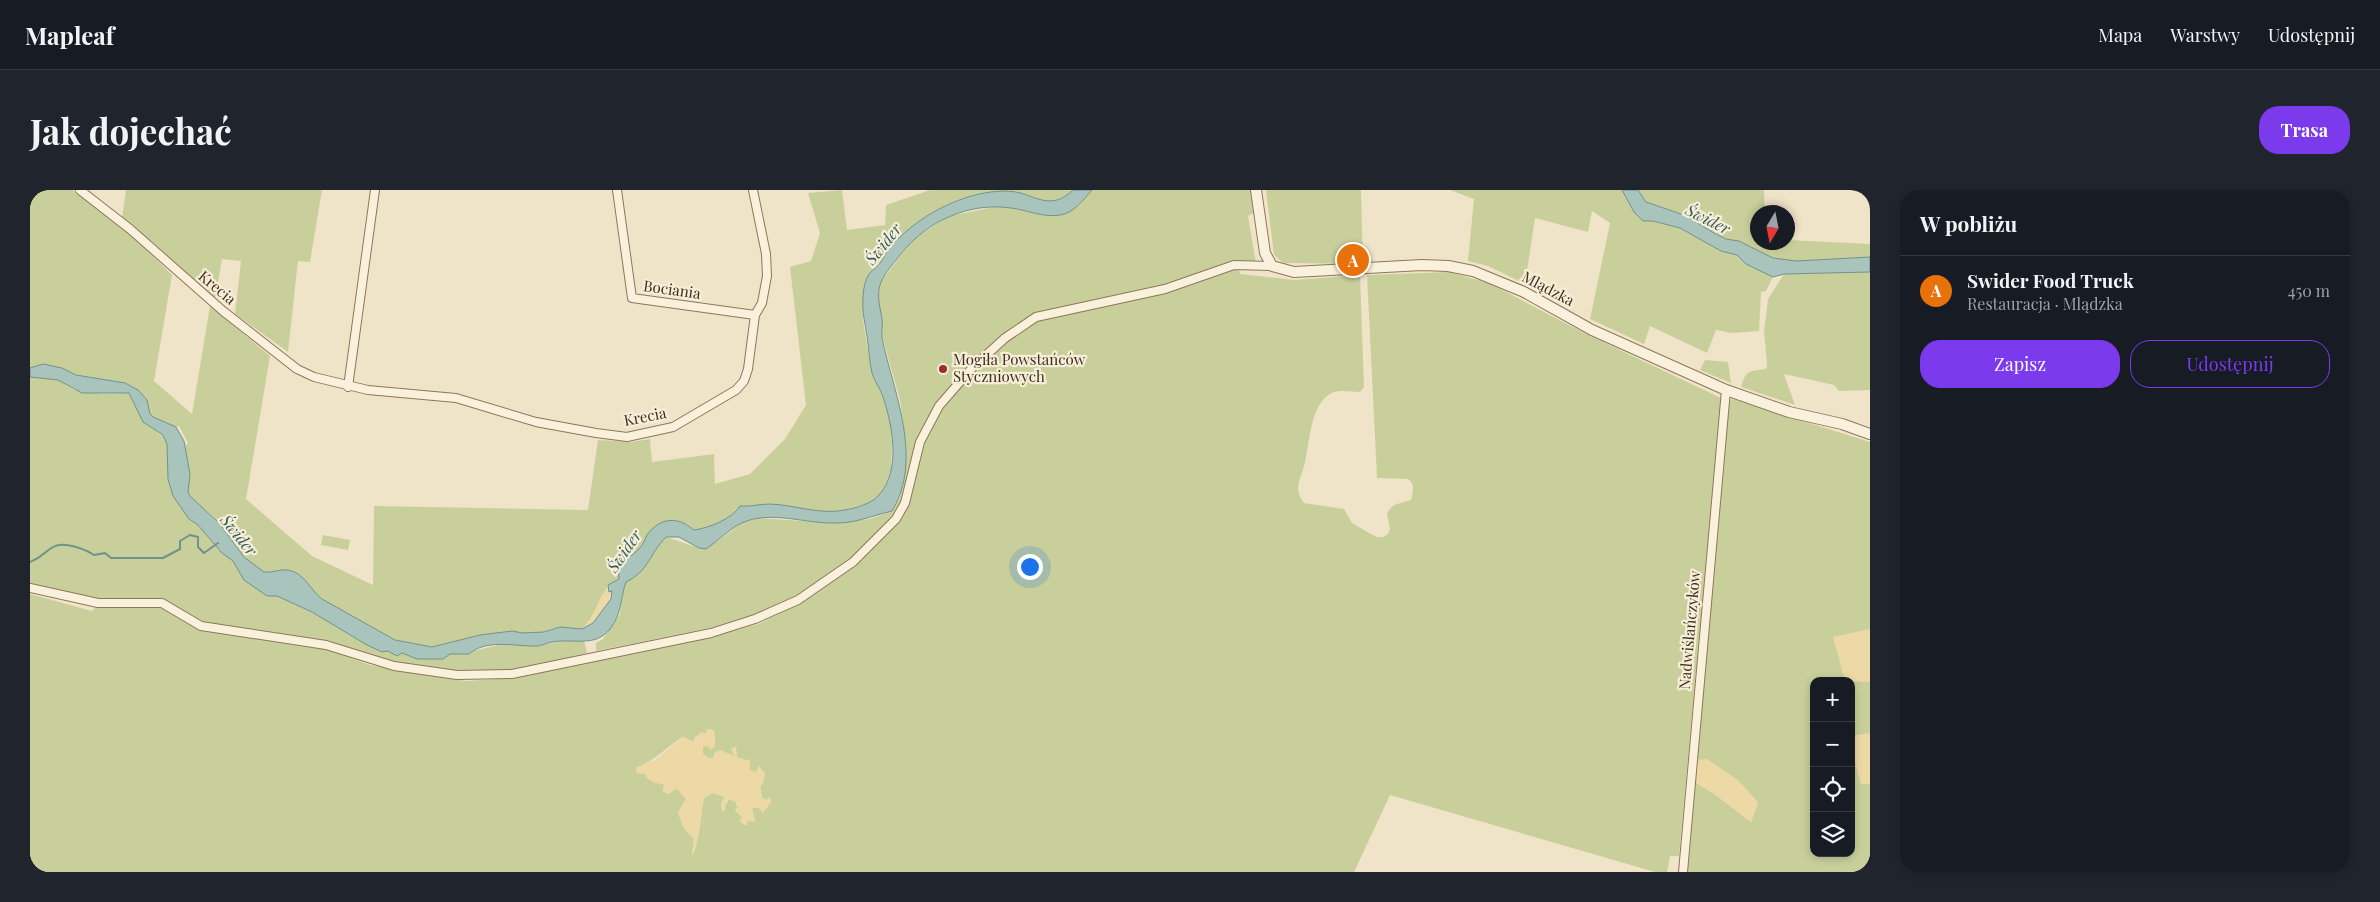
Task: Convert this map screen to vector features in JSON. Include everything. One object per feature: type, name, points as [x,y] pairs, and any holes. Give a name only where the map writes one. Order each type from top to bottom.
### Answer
[{"type":"street","name":"Krecia","points":[[80,190],[130,229],[202,294],[298,369],[314,377],[348,387],[388,393],[456,398],[536,422],[596,434],[627,437],[644,435],[673,427],[736,390],[744,381],[748,369],[756,315],[762,303],[768,276],[766,254],[753,190]]},
{"type":"street","points":[[348,387],[374,190]]},
{"type":"street","name":"Bociania","points":[[617,190],[632,298],[756,315]]},
{"type":"street","points":[[30,588],[76,603],[128,605],[162,603],[201,626],[326,645],[394,666],[457,676],[512,674],[711,633],[755,619],[798,600],[853,562],[896,518],[905,503],[920,442],[939,406],[972,368],[1005,338],[1029,321],[1042,316],[1165,289],[1234,266],[1272,266],[1265,253],[1256,190]]},
{"type":"street","name":"Mlądzka","points":[[1272,266],[1294,272],[1422,265],[1448,266],[1473,271],[1524,292],[1592,330],[1726,390],[1789,412],[1842,424],[1870,434]]},
{"type":"street","name":"Nadwiślańczyków","points":[[1683,872],[1726,390]]},
{"type":"green space","points":[[30,190],[73,190],[98,207],[138,241],[172,275],[154,381],[192,414],[210,306],[270,356],[246,499],[312,556],[373,585],[374,506],[588,510],[598,440],[631,442],[650,439],[652,462],[714,454],[715,484],[750,474],[785,439],[806,405],[790,267],[811,261],[820,233],[808,193],[842,190],[847,230],[885,225],[886,205],[930,190],[1073,190],[1063,198],[1055,201],[1042,201],[1027,195],[988,193],[955,201],[934,211],[907,232],[887,251],[868,275],[863,320],[872,375],[881,392],[890,420],[892,443],[891,469],[887,482],[879,496],[869,503],[845,510],[828,512],[769,504],[749,507],[740,506],[726,519],[706,527],[694,530],[688,524],[649,534],[640,548],[622,565],[619,579],[606,590],[593,615],[582,629],[560,627],[544,632],[523,633],[512,631],[480,635],[432,647],[395,640],[322,599],[312,592],[309,584],[278,570],[269,572],[260,570],[252,564],[219,523],[190,496],[188,492],[190,474],[185,446],[188,443],[179,426],[176,427],[149,414],[149,407],[125,383],[76,375],[62,368],[30,368]]},
{"type":"green space","points":[[126,190],[322,190],[310,262],[298,261],[288,352],[235,314],[241,261],[222,259],[215,299],[122,218]]},
{"type":"green space","points":[[1092,190],[1251,190],[1254,213],[1248,216],[1256,263],[1034,315],[936,404],[917,440],[902,501],[893,515],[849,560],[795,597],[753,615],[709,628],[596,651],[596,643],[603,639],[620,614],[622,592],[626,582],[646,565],[657,545],[666,537],[699,548],[716,542],[743,522],[760,518],[832,523],[870,519],[892,511],[900,497],[906,445],[900,400],[882,336],[882,320],[878,300],[881,281],[914,239],[949,216],[994,207],[1010,208],[1049,216],[1079,205]]},
{"type":"green space","points":[[1266,190],[1361,190],[1363,264],[1283,263],[1274,255]]},
{"type":"green space","points":[[1450,190],[1622,190],[1634,212],[1643,221],[1653,221],[1680,228],[1721,251],[1737,255],[1746,264],[1773,277],[1766,291],[1761,292],[1759,331],[1732,333],[1716,330],[1707,353],[1650,326],[1644,344],[1590,319],[1610,223],[1592,211],[1588,232],[1535,218],[1525,284],[1488,266],[1468,261],[1474,199]]},
{"type":"green space","points":[[1638,190],[1764,190],[1765,205],[1750,205],[1750,246],[1739,241],[1726,239],[1684,215],[1645,202]]},
{"type":"green space","points":[[1795,240],[1870,244],[1870,257],[1796,261],[1773,258],[1757,250],[1795,250]]},
{"type":"green space","points":[[1235,268],[1239,268],[1240,274],[1294,280],[1360,275],[1364,387],[1360,392],[1333,392],[1318,407],[1312,425],[1298,489],[1304,503],[1344,509],[1352,523],[1377,537],[1384,537],[1388,534],[1390,529],[1387,514],[1389,510],[1394,505],[1411,500],[1413,488],[1412,483],[1408,479],[1377,478],[1367,275],[1449,272],[1491,284],[1584,333],[1721,398],[1679,856],[1670,856],[1667,872],[1655,872],[1390,795],[1354,872],[30,872],[30,594],[92,611],[95,608],[158,605],[196,628],[313,644],[370,665],[466,681],[497,679],[644,652],[717,636],[758,624],[806,600],[855,565],[900,520],[908,505],[923,443],[930,427],[942,409],[975,370],[1007,340],[1037,321],[1167,292]],"holes":[[[708,729],[714,731],[715,746],[706,745],[703,747],[703,754],[708,758],[713,758],[720,750],[749,764],[750,770],[764,780],[760,787],[762,798],[766,800],[759,808],[752,808],[755,821],[748,821],[745,825],[739,820],[743,818],[735,810],[739,807],[736,802],[729,799],[722,811],[721,803],[725,797],[713,793],[704,798],[698,835],[692,855],[694,839],[684,828],[678,813],[686,799],[677,788],[668,794],[663,791],[664,784],[648,779],[645,774],[636,768],[683,737],[693,742],[696,736],[705,734]]]},
{"type":"green space","points":[[1870,272],[1870,390],[1839,391],[1834,385],[1784,374],[1795,405],[1741,387],[1749,372],[1766,369],[1764,331],[1768,299],[1784,274]]},
{"type":"green space","points":[[1705,360],[1728,362],[1731,383],[1700,370]]},
{"type":"green space","points":[[36,376],[58,380],[74,390],[104,394],[129,393],[143,422],[163,436],[167,444],[168,479],[173,496],[189,519],[197,524],[222,553],[233,561],[244,580],[267,596],[277,596],[312,612],[367,645],[402,653],[417,659],[443,659],[450,654],[469,654],[473,651],[503,644],[539,646],[565,640],[584,641],[587,653],[523,669],[464,673],[380,659],[317,639],[200,623],[162,600],[97,602],[30,583],[30,377]]},
{"type":"green space","points":[[1732,399],[1870,442],[1870,872],[1685,872],[1695,782],[1716,795],[1751,822],[1758,802],[1696,760],[1728,403]]},
{"type":"green space","points":[[323,535],[350,540],[348,550],[321,545]]},
{"type":"sand","points":[[608,586],[609,591],[612,590],[605,607],[592,623],[582,629],[590,619]]},
{"type":"sand","points":[[1870,629],[1870,682],[1855,681],[1855,677],[1844,677],[1833,637]]},
{"type":"sand","points":[[708,729],[714,730],[715,746],[711,750],[706,745],[703,747],[703,754],[708,758],[713,758],[715,752],[720,750],[734,756],[731,749],[736,746],[737,757],[750,761],[750,770],[756,772],[759,766],[765,773],[760,787],[762,798],[766,800],[770,797],[771,802],[763,813],[759,808],[752,808],[755,822],[748,821],[746,826],[739,820],[743,818],[735,809],[739,807],[736,806],[736,802],[729,799],[726,801],[725,811],[722,811],[721,803],[725,797],[713,793],[704,798],[698,838],[692,856],[694,839],[684,828],[678,813],[686,799],[677,788],[668,794],[663,792],[664,784],[653,782],[645,774],[637,773],[636,768],[655,760],[683,737],[693,742],[701,732],[705,734]]},
{"type":"sand","points":[[1870,733],[1870,784],[1861,784],[1855,763],[1855,735]]},
{"type":"sand","points":[[1707,759],[1738,780],[1758,802],[1751,822],[1716,795],[1695,782],[1696,760]]},
{"type":"water","points":[[1073,190],[1092,190],[1082,202],[1065,214],[1054,216],[1042,215],[1011,208],[995,207],[965,211],[950,216],[936,223],[911,242],[883,278],[879,296],[882,338],[903,424],[906,447],[901,491],[892,511],[840,523],[821,523],[776,517],[754,519],[734,527],[706,549],[699,548],[679,537],[666,537],[640,573],[626,582],[617,618],[610,629],[604,635],[591,640],[560,641],[536,646],[483,646],[469,654],[450,654],[443,659],[417,659],[402,653],[397,656],[388,651],[382,652],[367,645],[312,612],[277,596],[267,596],[244,580],[233,561],[222,553],[197,524],[189,519],[173,496],[168,479],[167,444],[163,435],[143,422],[129,393],[82,393],[58,380],[30,377],[30,368],[43,364],[62,368],[76,375],[125,383],[138,390],[147,400],[150,414],[176,427],[184,441],[190,474],[188,492],[190,496],[219,523],[244,557],[264,572],[288,570],[294,572],[303,578],[322,599],[395,640],[432,647],[480,635],[512,631],[523,633],[544,632],[560,627],[582,629],[593,623],[611,599],[612,591],[609,592],[608,585],[619,579],[620,569],[624,561],[643,544],[652,529],[663,522],[682,522],[694,530],[720,522],[732,515],[740,506],[770,504],[817,511],[836,511],[858,507],[876,498],[886,484],[891,472],[893,446],[886,406],[870,364],[863,313],[864,289],[868,275],[879,264],[888,250],[912,226],[926,216],[957,201],[973,195],[1006,191],[1048,201],[1064,197]]},
{"type":"water","points":[[1622,190],[1638,190],[1646,202],[1684,215],[1726,239],[1739,241],[1750,246],[1750,250],[1757,250],[1773,258],[1796,261],[1870,257],[1870,272],[1784,274],[1773,277],[1746,264],[1737,255],[1721,251],[1680,228],[1653,221],[1643,221],[1634,212]]},
{"type":"waterway","points":[[30,562],[58,545],[74,546],[94,555],[105,553],[111,558],[163,558],[180,549],[180,541],[190,535],[198,537],[198,547],[204,553],[218,543]]},
{"type":"place","name":"Swider Food Truck","points":[[1353,260]]},
{"type":"place","name":"Mogiła Powstańców Styczniowych","points":[[943,369]]},
{"type":"water label","name":"Świder","points":[[1708,219]]},
{"type":"water label","name":"Świder","points":[[883,244]]},
{"type":"water label","name":"Świder","points":[[239,535]]},
{"type":"water label","name":"Świder","points":[[624,551]]}]
